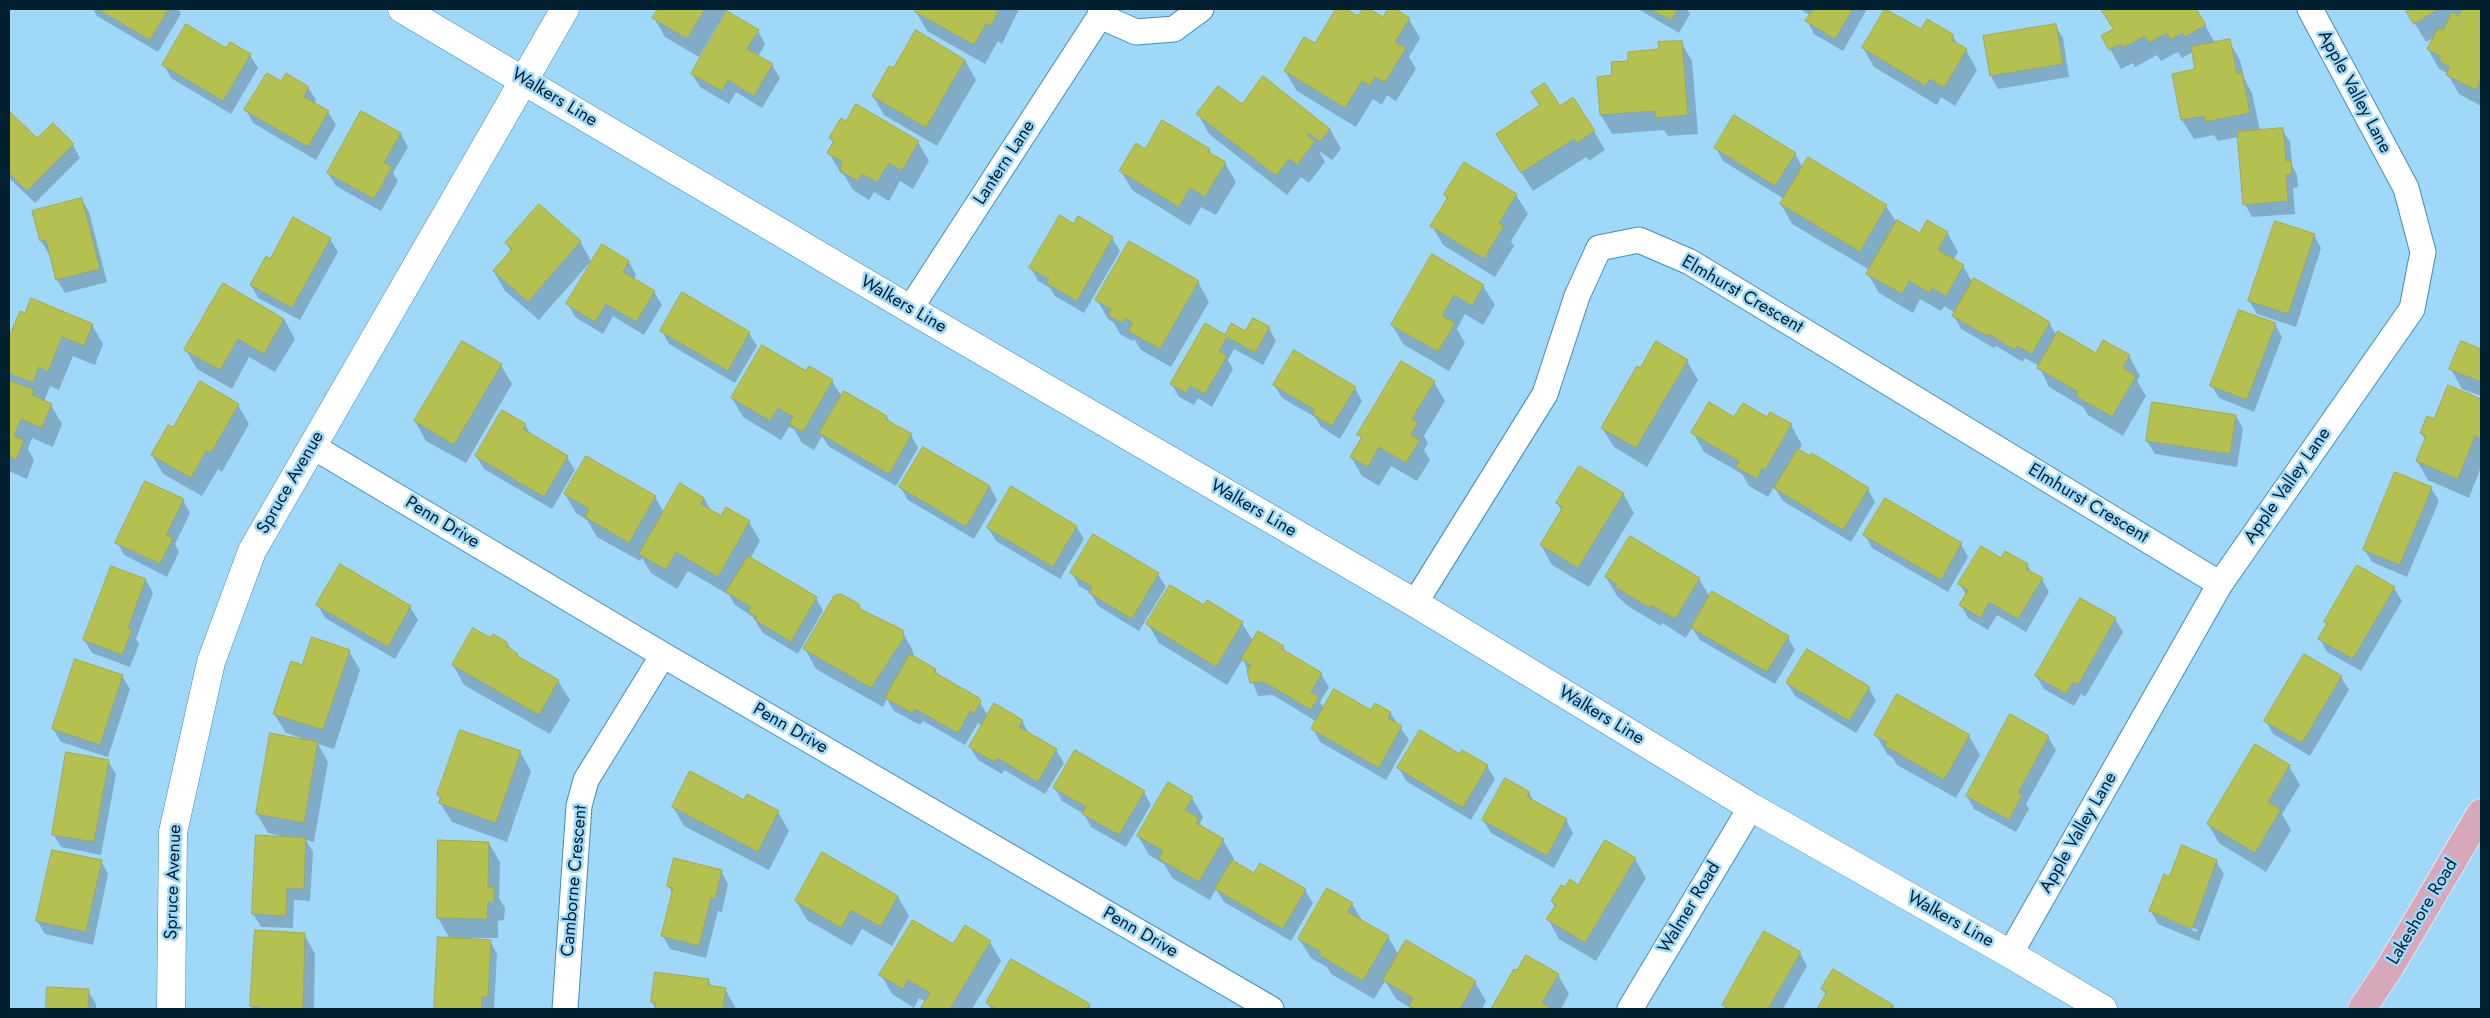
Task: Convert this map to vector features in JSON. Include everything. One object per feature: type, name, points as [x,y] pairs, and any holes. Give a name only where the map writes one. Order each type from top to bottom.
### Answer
[{"type":"main road","name":"Walkers Line","points":[[402,9],[910,309],[1415,603],[1751,808],[2010,954],[2103,1009]]},
{"type":"main road","name":"Spruce Avenue","points":[[171,1009],[173,832],[211,662],[252,551],[565,9]]},
{"type":"main road","name":"Lakeshore Road","points":[[2362,1009],[2390,967],[2481,814]]},
{"type":"street","name":"Lantern Lane","points":[[910,309],[1100,13],[1136,32],[1174,29],[1201,9]]},
{"type":"street","name":"Apple Valley Lane","points":[[2010,954],[2220,584],[2412,309],[2423,252],[2406,188],[2310,9]]},
{"type":"street","name":"Elmhurst Crescent","points":[[1415,603],[1545,394],[1577,296],[1599,248],[1639,240],[1690,262],[2220,584]]},
{"type":"street","name":"Penn Drive","points":[[312,446],[663,655],[1271,1009]]},
{"type":"street","name":"Camborne Crescent","points":[[565,1009],[579,806],[586,780],[663,655]]},
{"type":"street","name":"Walmer Road","points":[[1630,1009],[1751,808]]},
{"type":"building","points":[[98,9],[169,9],[150,40]]},
{"type":"building","points":[[658,9],[705,9],[687,39],[652,18]]},
{"type":"building","points":[[916,9],[999,9],[991,26],[987,23],[974,45],[915,12]]},
{"type":"building","points":[[1336,9],[1346,9],[1358,16],[1363,9],[1369,9],[1383,17],[1388,9],[1395,9],[1410,18],[1395,42],[1406,48],[1385,83],[1375,77],[1370,86],[1362,81],[1345,108],[1284,71],[1304,37],[1315,43]]},
{"type":"building","points":[[1650,9],[1678,9],[1671,20]]},
{"type":"building","points":[[1813,9],[1853,9],[1835,39],[1805,21]]},
{"type":"building","points":[[1885,9],[1921,29],[1927,19],[1954,35],[1951,40],[1967,49],[1944,88],[1930,79],[1925,86],[1862,48]]},
{"type":"building","points":[[2101,9],[2196,9],[2206,25],[2185,37],[2183,33],[2170,40],[2167,33],[2149,43],[2145,36],[2123,48],[2121,44],[2109,50],[2101,36],[2113,29]]},
{"type":"building","points":[[2405,9],[2439,9],[2414,24]]},
{"type":"building","points":[[2462,9],[2481,9],[2481,79],[2476,90],[2446,75],[2450,67],[2439,61],[2441,57],[2427,49],[2438,28],[2443,30],[2452,12],[2458,16]]},
{"type":"building","points":[[727,11],[759,30],[747,49],[773,64],[754,96],[728,80],[722,91],[691,74]]},
{"type":"building","points":[[186,24],[226,48],[230,42],[251,54],[223,101],[162,65]]},
{"type":"building","points":[[2056,24],[2063,64],[1990,76],[1983,36]]},
{"type":"building","points":[[916,30],[965,60],[926,128],[872,96],[889,66],[893,68]]},
{"type":"building","points":[[2230,39],[2237,74],[2242,72],[2250,113],[2205,122],[2204,116],[2181,120],[2172,74],[2195,69],[2191,47]]},
{"type":"building","points":[[1682,41],[1688,115],[1655,118],[1655,111],[1600,115],[1597,77],[1612,75],[1611,62],[1628,61],[1628,52],[1659,49],[1658,42]]},
{"type":"building","points":[[267,73],[281,81],[286,73],[309,87],[304,97],[329,111],[308,147],[244,110]]},
{"type":"building","points":[[1263,76],[1330,129],[1320,142],[1309,133],[1307,135],[1315,142],[1297,165],[1289,159],[1276,176],[1196,114],[1218,86],[1242,104]]},
{"type":"building","points":[[1545,83],[1560,106],[1573,97],[1595,131],[1577,143],[1574,139],[1521,173],[1496,134],[1540,105],[1531,92]]},
{"type":"building","points":[[856,104],[919,141],[902,171],[889,163],[877,182],[862,174],[858,181],[840,171],[842,162],[827,153],[834,141],[829,138],[841,118],[846,121]]},
{"type":"building","points":[[9,111],[37,138],[53,123],[74,144],[27,191],[9,173]]},
{"type":"building","points":[[361,111],[401,133],[384,163],[392,167],[374,199],[327,173]]},
{"type":"building","points":[[1734,115],[1796,153],[1775,186],[1714,148]]},
{"type":"building","points":[[1162,120],[1210,149],[1208,152],[1226,162],[1205,197],[1190,188],[1179,207],[1119,171],[1136,143],[1145,149]]},
{"type":"building","points":[[2283,128],[2286,161],[2291,160],[2292,174],[2286,175],[2288,201],[2243,205],[2237,132]]},
{"type":"building","points":[[1808,157],[1887,205],[1860,252],[1780,204]]},
{"type":"building","points":[[1464,162],[1517,194],[1499,223],[1504,226],[1484,259],[1430,226],[1448,197],[1444,195]]},
{"type":"building","points":[[82,198],[100,269],[56,280],[46,240],[40,241],[32,211]]},
{"type":"building","points":[[539,204],[581,241],[528,302],[493,271],[512,249],[505,243]]},
{"type":"building","points":[[1060,215],[1074,224],[1078,216],[1113,237],[1077,301],[1046,283],[1049,279],[1029,268]]},
{"type":"building","points":[[293,217],[331,238],[292,308],[250,285],[266,256],[270,259]]},
{"type":"building","points":[[1897,220],[1920,233],[1927,220],[1948,232],[1938,250],[1964,265],[1946,296],[1932,288],[1930,293],[1909,281],[1902,294],[1866,274]]},
{"type":"building","points":[[2275,221],[2315,234],[2288,314],[2248,301]]},
{"type":"building","points":[[1129,241],[1199,281],[1160,349],[1128,331],[1133,323],[1125,318],[1122,323],[1108,315],[1111,309],[1095,300]]},
{"type":"building","points":[[602,244],[629,261],[623,272],[655,291],[636,322],[606,304],[595,322],[566,304]]},
{"type":"building","points":[[1432,254],[1484,285],[1472,306],[1454,295],[1442,316],[1455,323],[1438,352],[1391,325]]},
{"type":"building","points":[[1974,278],[2050,322],[2032,354],[2017,346],[2015,350],[1952,316]]},
{"type":"building","points":[[223,283],[284,319],[264,354],[238,339],[220,370],[184,350]]},
{"type":"building","points":[[682,292],[750,332],[728,371],[660,331]]},
{"type":"building","points":[[31,298],[93,324],[84,346],[62,337],[48,372],[39,367],[33,383],[9,373],[9,337],[20,311],[25,313]]},
{"type":"building","points":[[2239,310],[2276,323],[2247,400],[2210,386]]},
{"type":"building","points":[[1253,318],[1270,327],[1255,353],[1227,337],[1219,351],[1227,356],[1205,394],[1190,386],[1186,393],[1170,384],[1205,323],[1225,335],[1231,323],[1245,331]]},
{"type":"building","points":[[2058,331],[2096,353],[2103,340],[2130,355],[2123,368],[2136,376],[2112,417],[2076,396],[2078,392],[2037,368]]},
{"type":"building","points":[[462,341],[502,364],[454,445],[414,421]]},
{"type":"building","points":[[1656,341],[1688,360],[1636,448],[1601,428],[1637,366],[1640,368]]},
{"type":"building","points":[[2461,341],[2481,349],[2481,382],[2449,369]]},
{"type":"building","points":[[762,345],[806,371],[809,366],[833,380],[803,432],[789,424],[793,417],[778,408],[770,421],[731,398]]},
{"type":"building","points":[[1294,350],[1356,387],[1332,426],[1312,414],[1315,410],[1273,385]]},
{"type":"building","points":[[1401,361],[1435,381],[1412,419],[1418,422],[1411,435],[1420,440],[1406,463],[1379,447],[1368,467],[1350,457],[1362,437],[1357,435]]},
{"type":"building","points":[[9,380],[34,390],[32,395],[52,404],[42,428],[21,419],[14,436],[24,440],[16,460],[9,457]]},
{"type":"building","points":[[200,381],[239,404],[211,453],[206,451],[191,478],[151,455],[168,425],[173,427]]},
{"type":"building","points":[[2448,385],[2481,399],[2481,439],[2475,436],[2458,479],[2416,461],[2426,436],[2420,433],[2427,416],[2434,419]]},
{"type":"building","points":[[844,391],[887,416],[885,419],[912,434],[889,474],[819,433]]},
{"type":"building","points":[[1709,402],[1734,417],[1743,403],[1767,417],[1770,412],[1792,424],[1765,470],[1762,468],[1757,479],[1736,467],[1739,461],[1691,433]]},
{"type":"building","points":[[2152,402],[2236,415],[2230,454],[2146,441]]},
{"type":"building","points":[[502,410],[526,424],[523,429],[568,456],[544,497],[475,456]]},
{"type":"building","points":[[923,447],[990,486],[966,527],[899,487]]},
{"type":"building","points":[[1798,449],[1810,456],[1812,453],[1869,488],[1843,530],[1774,488]]},
{"type":"building","points":[[586,456],[656,496],[629,543],[585,517],[589,509],[564,494]]},
{"type":"building","points":[[1579,466],[1624,493],[1578,568],[1540,545],[1563,507],[1556,503]]},
{"type":"building","points":[[2395,472],[2432,487],[2400,565],[2363,550]]},
{"type":"building","points":[[145,481],[184,499],[166,535],[173,538],[160,564],[115,543]]},
{"type":"building","points":[[680,483],[704,498],[701,504],[721,516],[726,507],[750,521],[718,577],[676,552],[666,570],[639,554]]},
{"type":"building","points":[[1011,486],[1077,526],[1053,567],[987,528]]},
{"type":"building","points":[[1885,498],[1962,543],[1941,580],[1863,535]]},
{"type":"building","points":[[1093,534],[1159,573],[1132,619],[1089,593],[1092,587],[1070,573]]},
{"type":"building","points":[[1630,536],[1700,578],[1675,619],[1651,605],[1650,608],[1615,587],[1617,584],[1605,577]]},
{"type":"building","points":[[1981,546],[2001,558],[2005,551],[2028,564],[2026,569],[2043,578],[2018,619],[1989,602],[1981,618],[1959,605],[1968,590],[1958,584]]},
{"type":"building","points":[[748,556],[817,597],[791,642],[755,620],[757,617],[748,612],[751,607],[726,592]]},
{"type":"building","points":[[340,564],[411,606],[388,647],[316,605]]},
{"type":"building","points":[[2357,565],[2395,587],[2353,659],[2318,639],[2327,623],[2324,622]]},
{"type":"building","points":[[111,566],[146,579],[128,628],[132,630],[122,655],[83,640]]},
{"type":"building","points":[[1170,585],[1204,605],[1207,600],[1243,622],[1216,667],[1146,624]]},
{"type":"building","points":[[1712,591],[1789,636],[1767,672],[1691,628]]},
{"type":"building","points":[[841,594],[859,604],[860,609],[903,630],[904,638],[871,688],[803,649],[834,596]]},
{"type":"building","points":[[2080,598],[2116,618],[2078,685],[2073,682],[2066,694],[2035,676]]},
{"type":"building","points":[[473,628],[491,638],[493,634],[508,643],[506,646],[518,654],[517,656],[559,680],[539,715],[452,665]]},
{"type":"building","points":[[1258,631],[1284,646],[1282,649],[1322,673],[1311,692],[1319,697],[1311,710],[1264,682],[1250,683],[1247,671],[1251,665],[1241,659]]},
{"type":"building","points":[[312,637],[350,650],[323,730],[273,714],[291,661],[302,665]]},
{"type":"building","points":[[1807,649],[1870,687],[1849,721],[1786,683]]},
{"type":"building","points":[[910,654],[936,669],[934,672],[979,698],[981,702],[974,714],[970,711],[958,733],[915,709],[912,713],[885,698]]},
{"type":"building","points":[[2304,654],[2342,676],[2302,743],[2264,721]]},
{"type":"building","points":[[75,659],[123,675],[100,745],[52,729]]},
{"type":"building","points":[[1334,689],[1371,710],[1375,703],[1391,712],[1388,718],[1402,726],[1379,768],[1311,729]]},
{"type":"building","points":[[1897,694],[1970,735],[1944,780],[1885,746],[1887,742],[1874,735]]},
{"type":"building","points":[[994,703],[1023,720],[1019,727],[1057,749],[1038,782],[997,758],[994,762],[969,747]]},
{"type":"building","points":[[2010,714],[2049,736],[2018,793],[2022,795],[2009,820],[1966,796]]},
{"type":"building","points":[[460,730],[521,751],[496,823],[439,803],[441,797],[437,795]]},
{"type":"building","points":[[1420,730],[1460,754],[1462,750],[1488,765],[1463,808],[1397,768]]},
{"type":"building","points":[[270,733],[318,742],[304,823],[256,814]]},
{"type":"building","points":[[2255,744],[2290,765],[2268,802],[2281,810],[2255,853],[2207,824]]},
{"type":"building","points":[[1075,750],[1145,791],[1119,835],[1082,814],[1086,807],[1053,788]]},
{"type":"building","points":[[66,752],[109,760],[94,842],[52,835]]},
{"type":"building","points":[[690,771],[744,800],[747,794],[779,811],[758,852],[672,807]]},
{"type":"building","points":[[1505,778],[1530,792],[1527,797],[1567,819],[1547,856],[1482,820]]},
{"type":"building","points":[[1168,782],[1193,797],[1185,810],[1199,818],[1196,823],[1224,839],[1199,882],[1159,859],[1163,851],[1137,836]]},
{"type":"building","points":[[256,835],[306,838],[304,889],[287,888],[286,916],[252,914]]},
{"type":"building","points":[[438,840],[489,842],[488,887],[494,887],[494,902],[488,902],[487,919],[437,918]]},
{"type":"building","points":[[1605,840],[1636,858],[1585,943],[1546,919],[1556,905],[1551,901],[1561,885],[1565,887],[1570,879],[1578,885]]},
{"type":"building","points":[[2182,845],[2217,860],[2192,929],[2149,911],[2164,874],[2169,877]]},
{"type":"building","points":[[52,850],[102,860],[86,932],[36,921]]},
{"type":"building","points":[[822,852],[898,896],[881,927],[851,910],[841,928],[795,901]]},
{"type":"building","points":[[674,858],[722,870],[715,899],[711,898],[699,946],[661,936],[673,888],[667,886]]},
{"type":"building","points":[[1232,860],[1254,873],[1260,863],[1306,889],[1283,929],[1215,889]]},
{"type":"building","points":[[1327,888],[1353,903],[1348,912],[1389,936],[1363,981],[1319,955],[1321,952],[1298,939]]},
{"type":"building","points":[[913,920],[953,944],[965,925],[991,941],[950,1009],[920,1009],[930,993],[908,980],[903,989],[879,975]]},
{"type":"building","points":[[255,930],[305,933],[303,1009],[259,1009],[259,1007],[250,1006]]},
{"type":"building","points":[[1764,931],[1801,952],[1768,1009],[1729,1009],[1722,1005]]},
{"type":"building","points":[[438,937],[491,940],[488,997],[482,997],[482,1009],[434,1009]]},
{"type":"building","points":[[1406,940],[1476,981],[1460,1009],[1415,1009],[1409,1006],[1413,998],[1383,980]]},
{"type":"building","points":[[1526,955],[1559,974],[1542,1003],[1549,1007],[1548,1009],[1491,1009],[1514,969],[1517,970]]},
{"type":"building","points":[[1011,959],[1090,1004],[1087,1009],[997,1009],[986,1003]]},
{"type":"building","points":[[1833,969],[1893,1005],[1891,1009],[1817,1009],[1827,992],[1821,989]]},
{"type":"building","points":[[655,972],[709,979],[708,985],[726,988],[723,1009],[655,1009],[656,1003],[651,1002]]},
{"type":"building","points":[[47,987],[89,989],[88,1009],[46,1009]]}]
